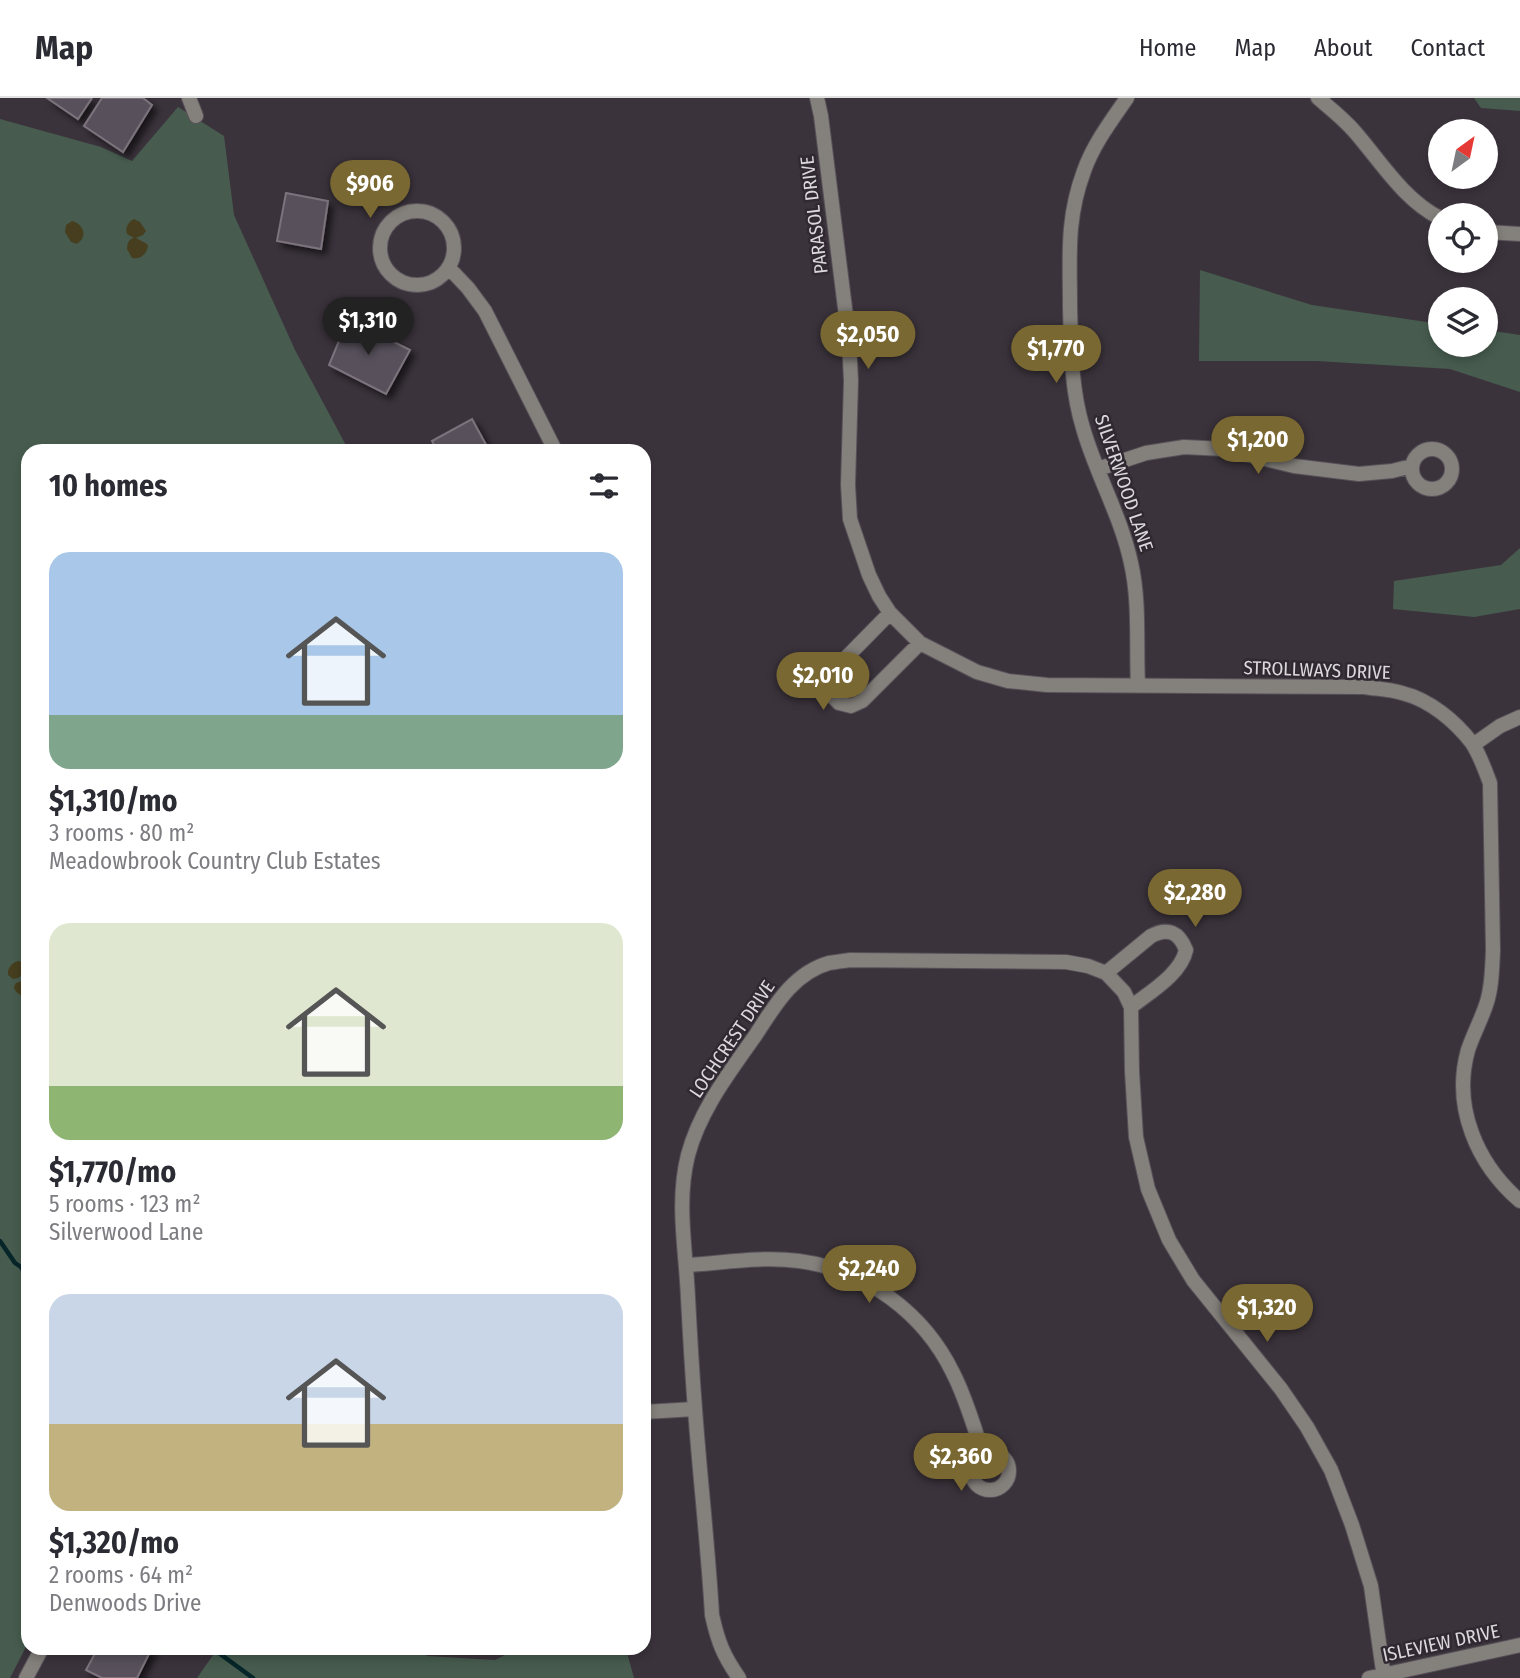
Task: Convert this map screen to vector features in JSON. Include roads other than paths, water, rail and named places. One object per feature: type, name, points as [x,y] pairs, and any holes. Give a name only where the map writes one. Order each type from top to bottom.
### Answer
[{"type":"street","points":[[189,98],[197,116]]},
{"type":"street","name":"PARASOL DRIVE","points":[[817,98],[849,340],[850,519],[879,596],[890,613],[920,643]]},
{"type":"street","name":"SILVERWOOD LANE","points":[[1127,98],[1085,167],[1071,215],[1069,239],[1072,365],[1076,396],[1083,429],[1132,564],[1136,593],[1138,685]]},
{"type":"street","points":[[1318,98],[1352,129],[1405,193],[1428,212]]},
{"type":"street","points":[[407,212],[430,213],[438,218],[452,234],[455,251],[449,268],[441,277],[426,284],[413,285],[399,280],[389,272],[382,260],[381,237],[387,225],[407,212]]},
{"type":"street","points":[[1498,233],[1520,234]]},
{"type":"street","points":[[449,268],[485,311],[552,444]]},
{"type":"street","points":[[1098,469],[1146,453],[1184,447],[1224,449],[1294,466],[1359,474],[1412,466]]},
{"type":"street","points":[[890,613],[833,671],[830,685],[832,696],[845,705],[851,706],[862,701],[920,643]]},
{"type":"street","name":"STROLLWAYS DRIVE","points":[[920,643],[977,672],[1008,681],[1047,685],[1364,687],[1403,693],[1437,709],[1455,724],[1473,745],[1490,783],[1492,976],[1487,1004],[1468,1052],[1463,1102],[1482,1157],[1499,1181],[1520,1201]]},
{"type":"street","points":[[1473,745],[1500,726],[1520,717]]},
{"type":"street","points":[[1131,1007],[1177,970],[1183,961],[1186,950],[1176,935],[1165,931],[1158,932],[1106,973],[1124,992],[1131,1007],[1136,1137],[1147,1189],[1169,1240],[1193,1280],[1281,1388],[1331,1470],[1371,1586],[1385,1676]]},
{"type":"street","name":"LOCHCREST DRIVE","points":[[739,1678],[726,1660],[718,1642],[712,1615],[682,1226],[683,1186],[688,1156],[697,1128],[710,1102],[778,1001],[811,971],[829,963],[850,960],[1039,961],[1066,962],[1106,973]]},
{"type":"street","points":[[686,1265],[774,1259],[799,1261],[832,1268],[890,1297],[913,1316],[942,1353],[954,1374],[983,1454]]},
{"type":"street","points":[[651,1412],[695,1409]]},
{"type":"street","name":"ISLEVIEW DRIVE","points":[[1369,1678],[1520,1645]]},
{"type":"street","points":[[26,1678],[38,1655]]},
{"type":"waterway","points":[[0,1241],[15,1263],[21,1267]]},
{"type":"waterway","points":[[222,1655],[253,1678]]}]
